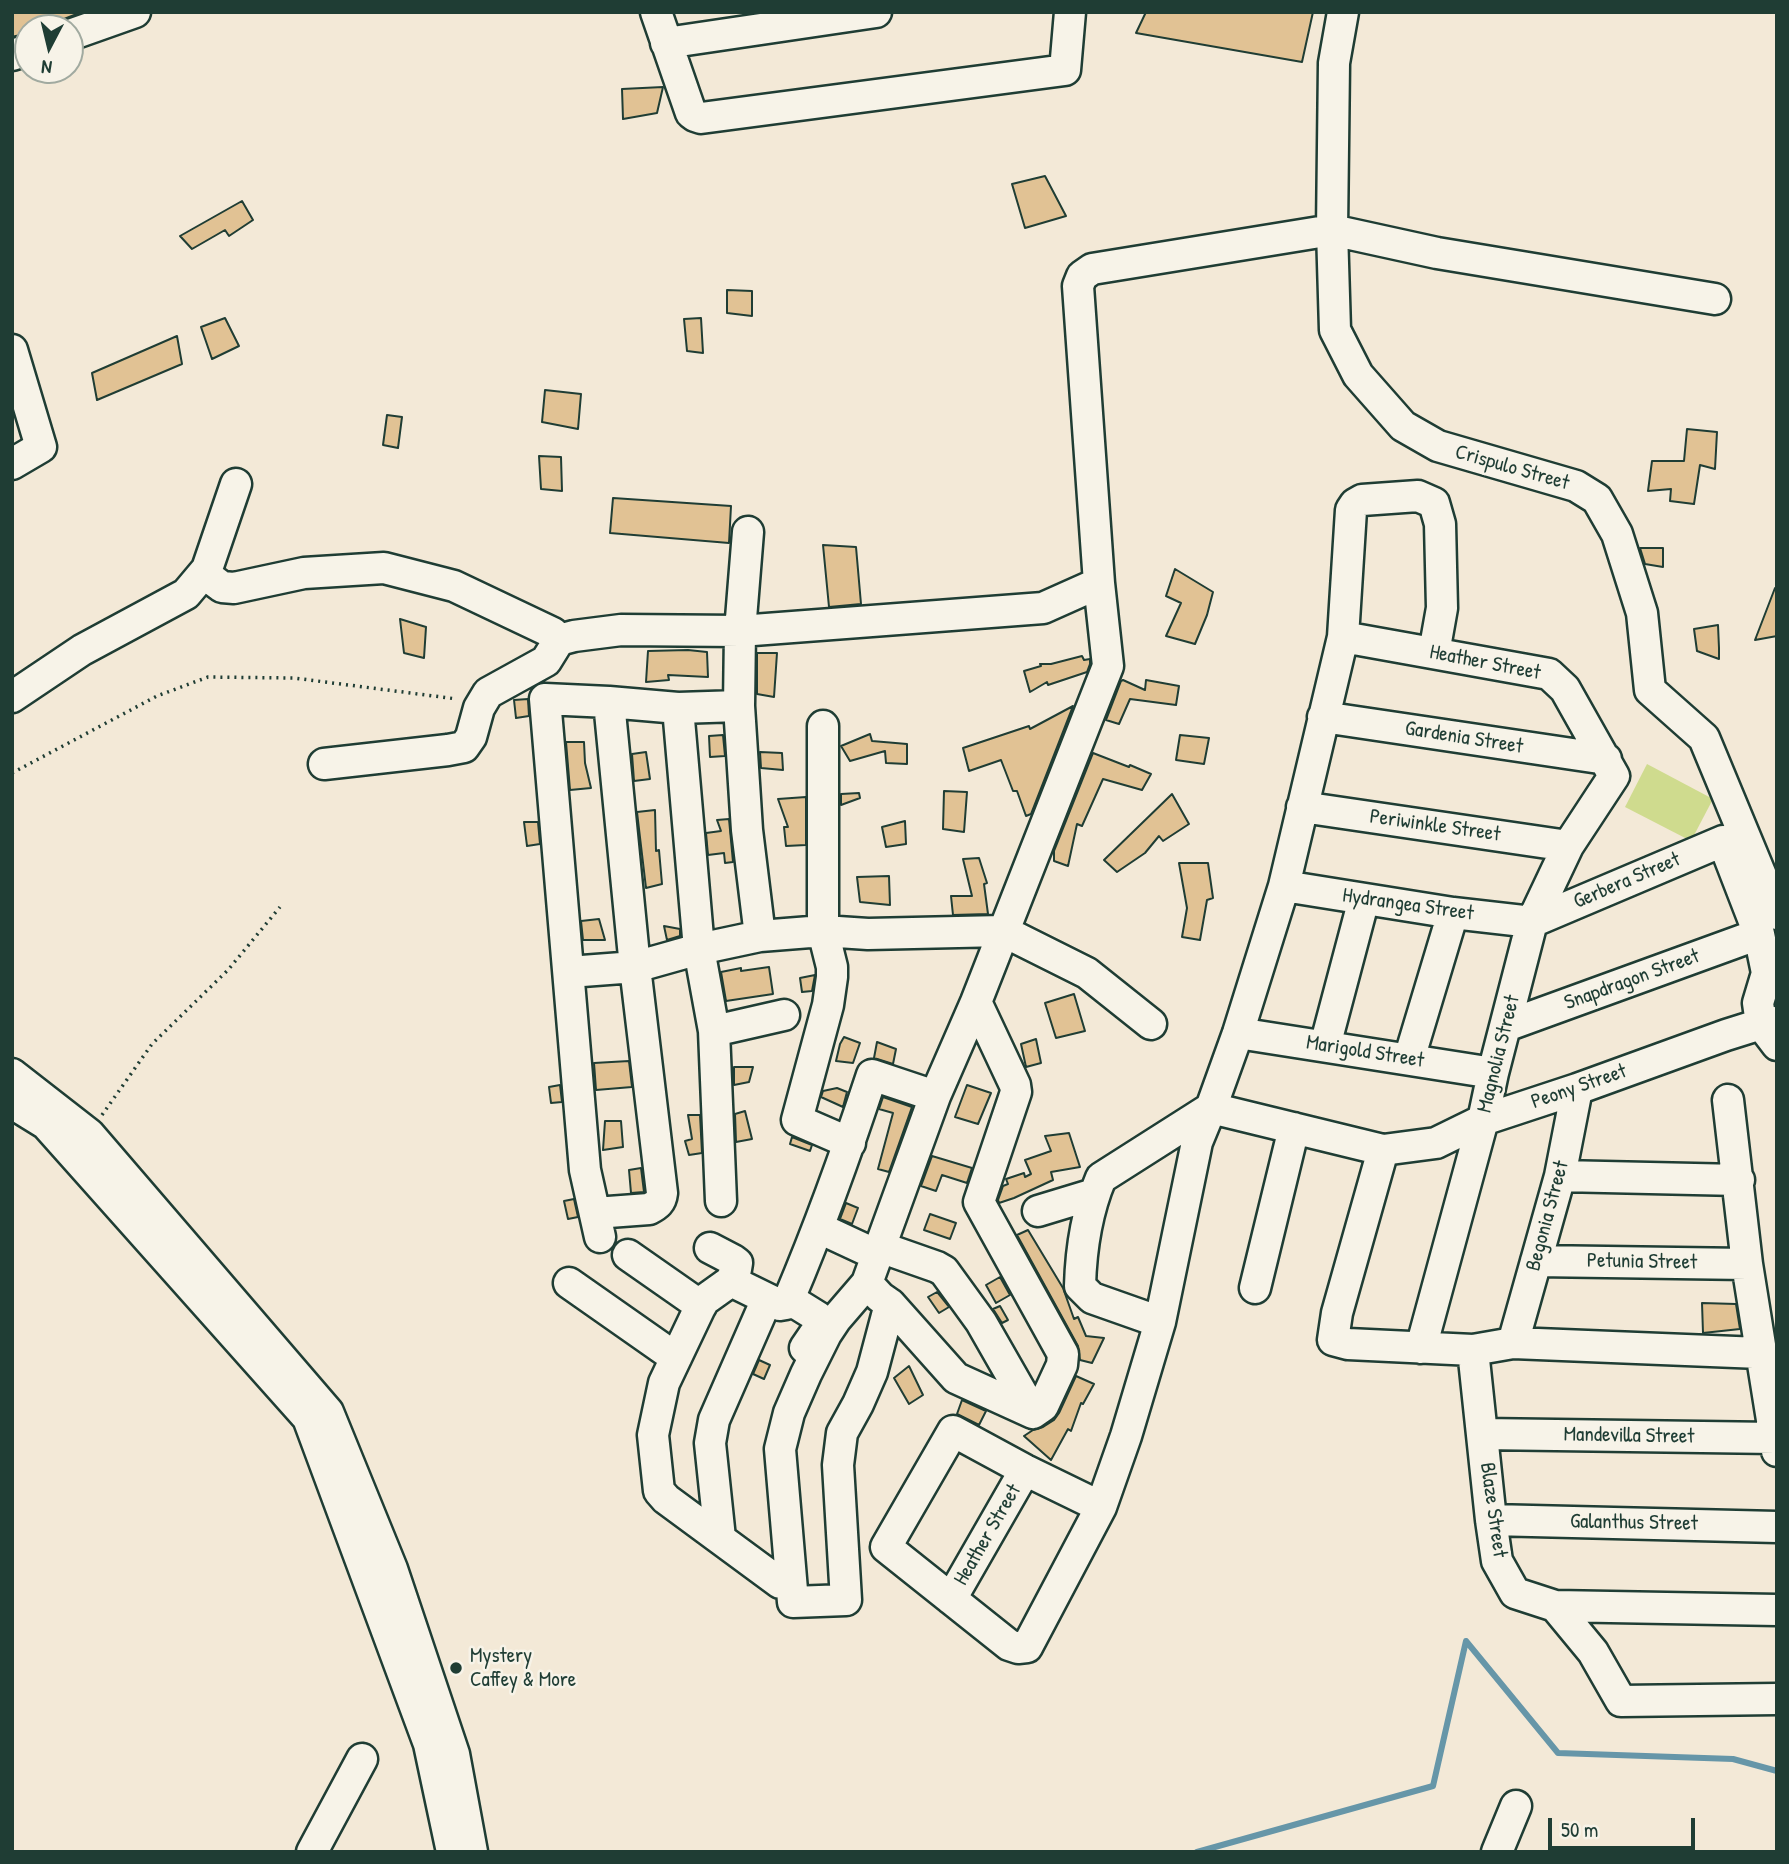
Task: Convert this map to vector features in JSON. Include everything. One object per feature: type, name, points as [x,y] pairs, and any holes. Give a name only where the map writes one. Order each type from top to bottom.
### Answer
[{"type":"street","points":[[84,30],[135,12]]},
{"type":"street","points":[[656,12],[691,113],[697,117],[1065,70],[1070,12]]},
{"type":"street","points":[[666,43],[876,12]]},
{"type":"street","name":"Crispulo Street","points":[[1343,12],[1334,63],[1332,230],[1335,330],[1358,375],[1403,426],[1438,446],[1576,486],[1597,499],[1616,534],[1642,613],[1650,690],[1704,738],[1768,924]]},
{"type":"street","points":[[890,1304],[872,1372],[842,1433],[838,1465],[846,1600],[793,1602],[780,1449],[789,1413],[806,1374],[836,1319],[867,1283],[935,1096],[1108,666],[1099,583],[1078,286],[1082,276],[1092,269],[1332,230],[1437,253],[1715,299]]},
{"type":"street","points":[[12,350],[41,447],[12,464]]},
{"type":"street","points":[[12,697],[82,650],[186,594],[206,569],[236,484]]},
{"type":"street","points":[[1101,1507],[953,1431],[886,1547],[1009,1645],[1027,1647],[1101,1507],[1126,1436],[1160,1322],[1197,1142],[1238,1033],[1284,887],[1343,637],[1351,510],[1354,504],[1362,500],[1418,496],[1434,503],[1440,524],[1441,608],[1434,653]]},
{"type":"street","points":[[748,532],[740,631],[739,706],[747,830],[760,936]]},
{"type":"street","points":[[206,569],[209,578],[222,587],[234,588],[303,573],[384,568],[454,586],[553,633],[559,640]]},
{"type":"street","points":[[324,764],[464,747],[471,737],[482,700],[488,693],[546,661],[559,640],[574,636],[621,630],[740,631],[1043,608],[1099,583]]},
{"type":"street","name":"Heather Street","points":[[1343,637],[1549,674],[1565,689],[1610,768]]},
{"type":"street","points":[[609,702],[635,967],[662,1193],[657,1205],[649,1209],[597,1225],[585,1170],[545,699],[609,702],[678,708],[739,706]]},
{"type":"street","points":[[678,708],[699,949],[714,1031],[721,1201]]},
{"type":"street","name":"Gardenia Street","points":[[1323,717],[1610,768]]},
{"type":"street","points":[[823,726],[823,931],[832,967],[828,1005],[797,1120],[850,1143]]},
{"type":"street","name":"Magnolia Street","points":[[1421,1348],[1483,1120],[1532,922],[1568,846],[1610,768]]},
{"type":"street","name":"Periwinkle Street","points":[[1302,807],[1568,846]]},
{"type":"street","name":"Peony Street","points":[[1211,1108],[1383,1150],[1436,1143],[1483,1120],[1726,1035],[1771,1030],[1758,1003],[1767,973],[1768,924],[1723,841]]},
{"type":"street","name":"Gerbera Street","points":[[1532,922],[1723,841]]},
{"type":"street","name":"Hydrangea Street","points":[[1284,887],[1453,913],[1532,922]]},
{"type":"street","points":[[1325,1046],[1364,899]]},
{"type":"street","points":[[1409,1059],[1453,913]]},
{"type":"street","name":"Snapdragon Street","points":[[1506,1026],[1768,924]]},
{"type":"street","points":[[569,972],[635,967],[760,936],[823,931],[868,934],[1003,931],[1087,973],[1151,1024]]},
{"type":"street","points":[[975,1002],[1016,1092],[979,1202],[1063,1354],[1062,1365],[1043,1406],[1033,1413]]},
{"type":"street","points":[[714,1031],[784,1015]]},
{"type":"street","name":"Marigold Street","points":[[1238,1033],[1493,1073]]},
{"type":"street","points":[[12,1074],[89,1134],[328,1412],[392,1569],[454,1754],[472,1852]]},
{"type":"street","points":[[720,1538],[710,1443],[714,1420],[819,1228],[872,1075],[935,1096]]},
{"type":"street","name":"Begonia Street","points":[[1513,1343],[1560,1176],[1577,1088]]},
{"type":"street","points":[[1728,1100],[1747,1264],[1776,1444]]},
{"type":"street","points":[[12,1102],[46,1124],[308,1418],[429,1744],[452,1852]]},
{"type":"street","points":[[1160,1322],[1092,1298],[1080,1286],[1080,1263],[1094,1194],[1101,1178],[1211,1108]]},
{"type":"street","points":[[1255,1288],[1294,1128]]},
{"type":"street","points":[[1383,1150],[1337,1313],[1334,1340],[1348,1344],[1473,1350],[1513,1343],[1760,1353]]},
{"type":"street","points":[[1560,1176],[1739,1180]]},
{"type":"street","points":[[1038,1211],[1094,1194]]},
{"type":"street","points":[[819,1228],[879,1251],[944,1271],[981,1322],[1033,1413]]},
{"type":"street","points":[[710,1248],[737,1263],[736,1269],[731,1281],[703,1301],[664,1383],[653,1435],[659,1490],[666,1499],[780,1583],[770,1447],[803,1352],[818,1329],[818,1317],[731,1281]]},
{"type":"street","points":[[628,1255],[701,1306]]},
{"type":"street","name":"Petunia Street","points":[[1536,1261],[1747,1264]]},
{"type":"street","points":[[569,1283],[676,1358]]},
{"type":"street","points":[[867,1283],[890,1304],[956,1378],[1033,1413]]},
{"type":"street","name":"Blaze Street","points":[[1473,1350],[1497,1561],[1515,1593],[1555,1606],[1777,1610]]},
{"type":"street","name":"Mandevilla Street","points":[[1483,1434],[1776,1444]]},
{"type":"street","name":"Heather Street","points":[[951,1599],[1025,1470]]},
{"type":"street","name":"Galanthus Street","points":[[1491,1520],[1777,1527]]},
{"type":"street","points":[[1555,1606],[1593,1652],[1621,1701],[1777,1699]]},
{"type":"street","points":[[312,1852],[362,1759]]},
{"type":"street","points":[[1497,1852],[1516,1806]]},
{"type":"path","points":[[12,773],[157,696],[208,677],[295,678],[458,699],[476,717]]},
{"type":"path","points":[[89,1134],[152,1044],[228,970],[280,907]]},
{"type":"green space","points":[[1647,764],[1713,799],[1691,841],[1625,807]]},
{"type":"building","points":[[12,12],[82,12],[14,14],[12,37]]},
{"type":"building","points":[[1146,12],[1313,12],[1302,62],[1136,33]]},
{"type":"building","points":[[663,87],[657,113],[623,119],[622,89]]},
{"type":"building","points":[[1045,176],[1066,216],[1025,228],[1012,184]]},
{"type":"building","points":[[242,201],[253,220],[229,236],[225,230],[192,249],[180,236]]},
{"type":"building","points":[[727,290],[752,291],[752,316],[727,313]]},
{"type":"building","points":[[225,318],[239,346],[212,359],[201,327]]},
{"type":"building","points":[[701,318],[703,353],[687,351],[684,319]]},
{"type":"building","points":[[177,336],[182,364],[97,400],[92,373]]},
{"type":"building","points":[[545,390],[581,394],[578,429],[542,422]]},
{"type":"building","points":[[387,415],[402,417],[398,448],[383,445]]},
{"type":"building","points":[[1687,429],[1717,432],[1715,469],[1700,465],[1694,504],[1670,501],[1671,489],[1648,491],[1652,461],[1684,461]]},
{"type":"building","points":[[539,456],[561,457],[562,491],[541,489]]},
{"type":"building","points":[[613,498],[731,506],[729,543],[610,533]]},
{"type":"building","points":[[823,545],[856,547],[861,604],[829,607]]},
{"type":"building","points":[[1640,548],[1663,548],[1663,567],[1645,564]]},
{"type":"building","points":[[1175,569],[1213,592],[1195,644],[1166,636],[1181,603],[1166,596]]},
{"type":"building","points":[[1775,588],[1777,636],[1755,640]]},
{"type":"building","points":[[400,619],[426,627],[424,658],[404,653]]},
{"type":"building","points":[[1718,625],[1719,659],[1697,651],[1694,629]]},
{"type":"building","points":[[648,651],[707,652],[708,677],[668,675],[669,680],[646,682]]},
{"type":"building","points":[[757,653],[777,653],[774,697],[757,694]]},
{"type":"building","points":[[1082,656],[1084,660],[1090,659],[1087,672],[1048,685],[1047,682],[1030,692],[1024,671],[1041,666],[1040,664]]},
{"type":"building","points":[[1123,680],[1145,690],[1146,680],[1179,686],[1176,705],[1130,699],[1119,724],[1106,720]]},
{"type":"building","points":[[528,699],[529,716],[516,718],[514,700]]},
{"type":"building","points":[[1073,706],[1031,814],[1026,816],[1001,760],[969,771],[963,748],[1029,726],[1030,729]]},
{"type":"building","points":[[870,734],[872,741],[907,744],[907,764],[886,763],[885,751],[850,761],[841,746]]},
{"type":"building","points":[[723,735],[725,756],[710,757],[709,736]]},
{"type":"building","points":[[1180,735],[1209,738],[1204,764],[1176,760]]},
{"type":"building","points":[[566,742],[584,742],[585,763],[591,788],[570,790]]},
{"type":"building","points":[[646,752],[650,779],[634,781],[632,754]]},
{"type":"building","points":[[760,752],[782,753],[783,770],[761,768]]},
{"type":"building","points":[[1093,753],[1151,774],[1142,790],[1103,779],[1082,826],[1077,824],[1068,866],[1054,861],[1054,851]]},
{"type":"building","points":[[944,791],[967,792],[964,832],[943,829]]},
{"type":"building","points":[[859,793],[860,798],[841,805],[841,794]]},
{"type":"building","points":[[1172,794],[1189,824],[1163,841],[1159,836],[1145,853],[1117,872],[1104,860]]},
{"type":"building","points":[[806,797],[806,845],[786,846],[784,827],[788,827],[778,799]]},
{"type":"building","points":[[655,810],[656,851],[659,850],[662,884],[646,888],[637,812]]},
{"type":"building","points":[[729,819],[733,862],[725,863],[724,853],[708,855],[706,833],[721,831],[717,820]]},
{"type":"building","points":[[905,821],[906,844],[886,847],[882,827]]},
{"type":"building","points":[[524,822],[538,822],[540,844],[527,846]]},
{"type":"building","points":[[979,858],[987,883],[984,884],[988,914],[953,915],[951,896],[972,896],[963,859]]},
{"type":"building","points":[[1179,863],[1208,863],[1213,898],[1207,900],[1200,940],[1182,937],[1187,908]]},
{"type":"building","points":[[889,876],[890,905],[860,902],[857,877]]},
{"type":"building","points":[[599,919],[605,940],[583,940],[581,921]]},
{"type":"building","points":[[664,926],[680,929],[680,936],[667,940]]},
{"type":"building","points":[[769,967],[773,994],[726,1001],[721,972]]},
{"type":"building","points":[[815,975],[812,991],[802,992],[800,978]]},
{"type":"building","points":[[1074,994],[1085,1031],[1056,1038],[1045,1003]]},
{"type":"building","points":[[844,1037],[860,1043],[853,1063],[836,1061]]},
{"type":"building","points":[[1036,1039],[1041,1063],[1026,1067],[1021,1044]]},
{"type":"building","points":[[877,1042],[896,1049],[893,1064],[874,1058]]},
{"type":"building","points":[[629,1061],[632,1087],[596,1090],[594,1063]]},
{"type":"building","points":[[734,1067],[753,1067],[749,1082],[734,1085]]},
{"type":"building","points":[[560,1085],[562,1102],[551,1103],[549,1087]]},
{"type":"building","points":[[967,1085],[991,1093],[978,1124],[955,1117]]},
{"type":"building","points":[[837,1088],[847,1092],[843,1107],[821,1097],[823,1091]]},
{"type":"building","points":[[883,1097],[912,1107],[889,1172],[878,1169],[893,1113],[879,1109]]},
{"type":"building","points":[[745,1111],[752,1139],[736,1142],[735,1114]]},
{"type":"building","points":[[688,1115],[700,1115],[702,1153],[689,1155],[685,1141],[692,1139]]},
{"type":"building","points":[[605,1121],[621,1121],[623,1147],[603,1150]]},
{"type":"building","points":[[1069,1133],[1080,1167],[1051,1172],[1053,1180],[999,1203],[1003,1186],[1008,1184],[1006,1179],[1024,1173],[1025,1177],[1031,1174],[1025,1160],[1051,1151],[1045,1136]]},
{"type":"building","points":[[792,1137],[812,1145],[810,1151],[790,1144]]},
{"type":"building","points":[[932,1156],[972,1168],[967,1183],[942,1175],[936,1191],[921,1186]]},
{"type":"building","points":[[641,1168],[644,1192],[631,1193],[629,1170]]},
{"type":"building","points":[[574,1199],[578,1217],[568,1219],[564,1201]]},
{"type":"building","points":[[846,1203],[858,1208],[852,1224],[840,1219]]},
{"type":"building","points":[[930,1214],[956,1223],[950,1239],[924,1230]]},
{"type":"building","points":[[1028,1230],[1063,1288],[1074,1319],[1078,1317],[1086,1336],[1104,1338],[1092,1363],[1080,1360],[1078,1346],[1017,1235]]},
{"type":"building","points":[[1000,1277],[1010,1295],[996,1303],[986,1285]]},
{"type":"building","points":[[937,1292],[949,1307],[939,1313],[928,1297]]},
{"type":"building","points":[[1702,1303],[1736,1304],[1740,1329],[1703,1333]]},
{"type":"building","points":[[1000,1306],[1008,1320],[1002,1323],[993,1309]]},
{"type":"building","points":[[759,1360],[770,1365],[764,1379],[753,1374]]},
{"type":"building","points":[[909,1366],[923,1395],[909,1404],[894,1378]]},
{"type":"building","points":[[1076,1376],[1094,1384],[1083,1404],[1081,1403],[1071,1431],[1068,1429],[1051,1460],[1024,1436],[1054,1420]]},
{"type":"building","points":[[962,1400],[986,1411],[979,1425],[957,1414]]},
{"type":"waterway","points":[[1197,1852],[1433,1786],[1466,1641],[1558,1753],[1733,1759],[1777,1771]]},
{"type":"place","name":"Mystery Caffey & More","points":[[456,1668]]}]
